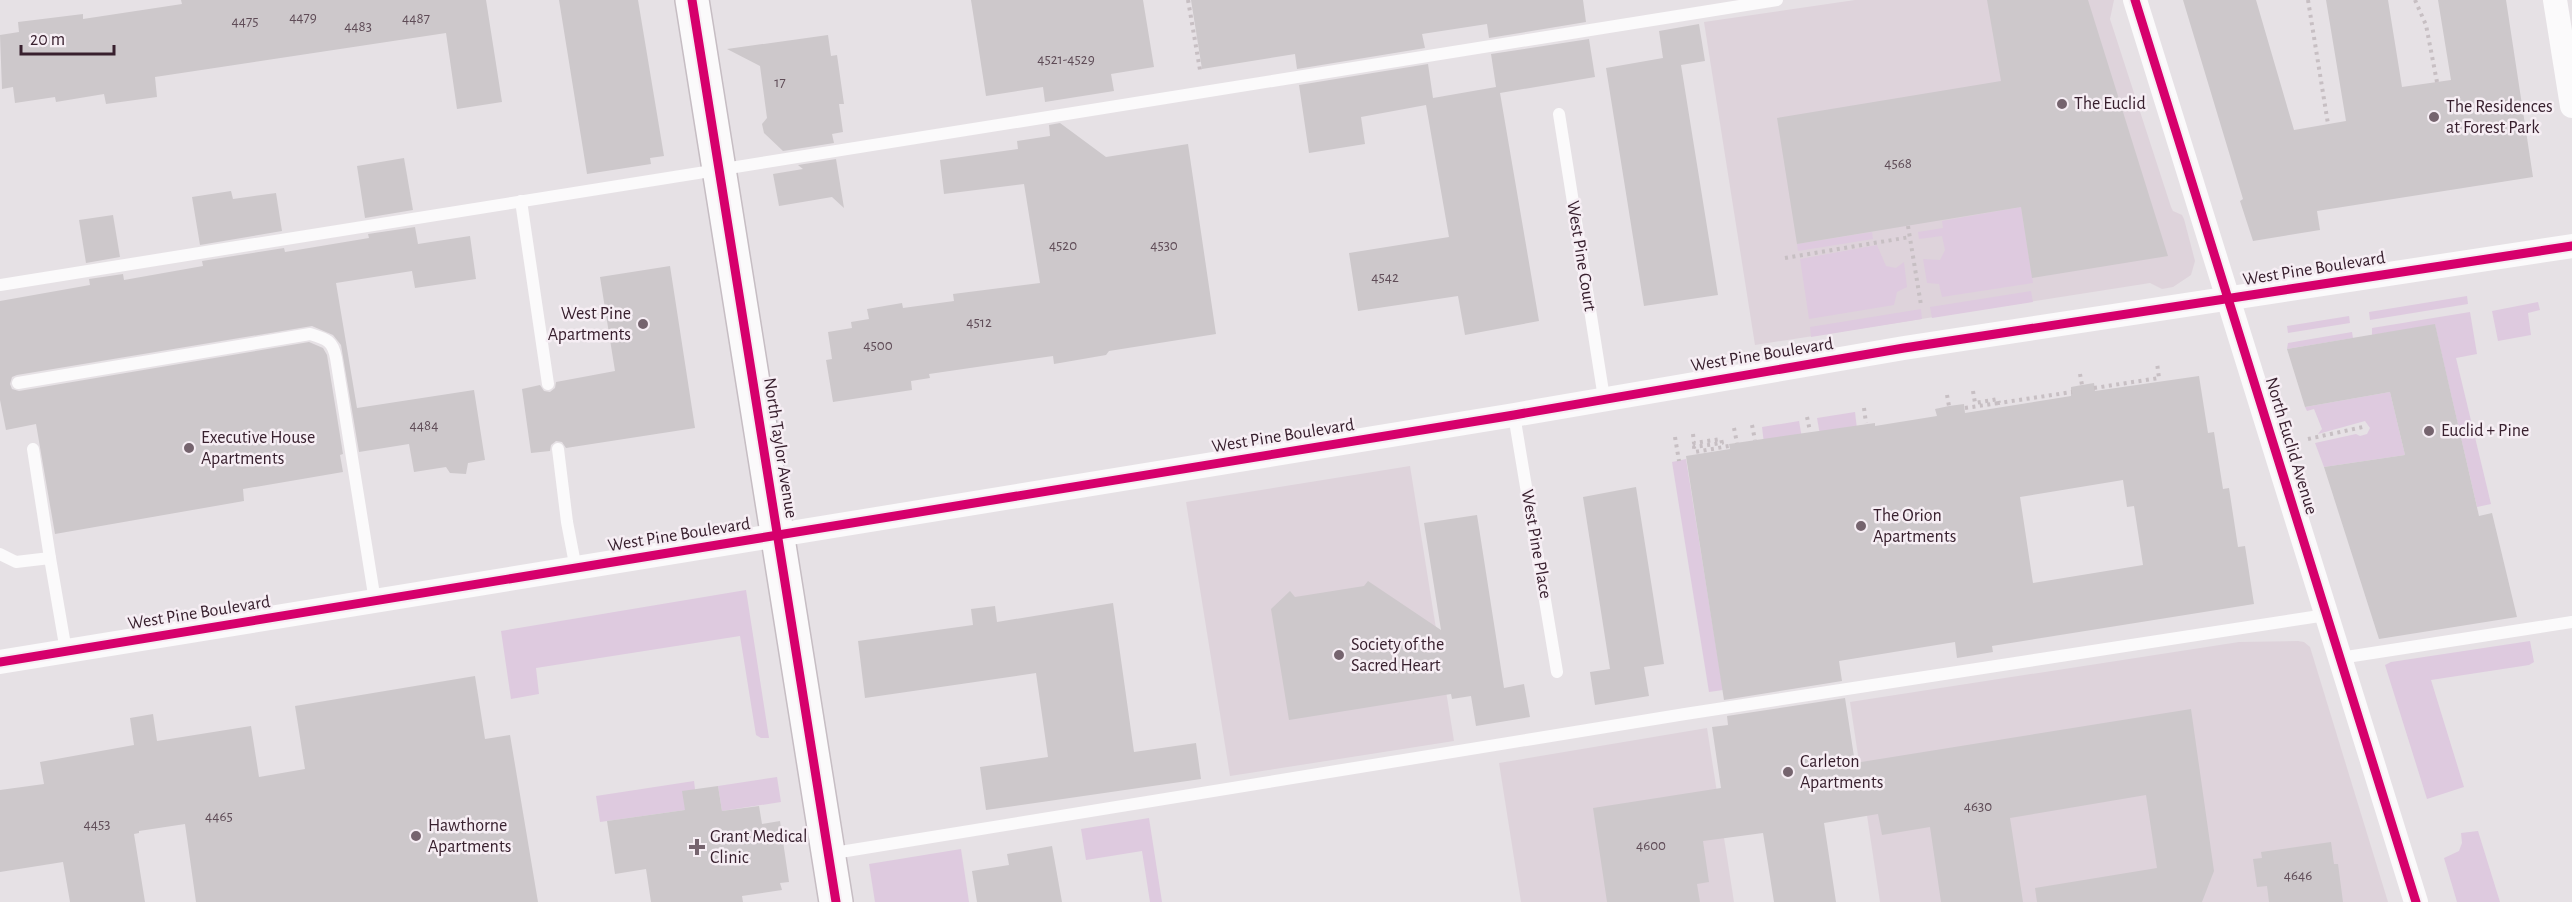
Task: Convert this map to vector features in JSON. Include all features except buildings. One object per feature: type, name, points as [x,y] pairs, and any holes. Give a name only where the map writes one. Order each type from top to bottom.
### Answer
[{"type":"street","name":"North Taylor Avenue","points":[[692,0],[835,902]]},
{"type":"street","name":"North Euclid Avenue","points":[[2135,0],[2416,902]]},
{"type":"street","points":[[2555,0],[2572,106]]},
{"type":"street","name":"West Pine Boulevard","points":[[0,662],[1514,415],[1604,398],[2228,298],[2572,246]]},
{"type":"lane","points":[[0,285],[1778,0]]},
{"type":"lane","name":"West Pine Court","points":[[1558,114],[1604,398]]},
{"type":"lane","points":[[520,201],[548,384]]},
{"type":"lane","points":[[18,383],[310,334],[327,339],[333,345],[336,358],[375,601]]},
{"type":"lane","name":"West Pine Place","points":[[1514,415],[1557,672]]},
{"type":"lane","points":[[33,448],[66,651]]},
{"type":"lane","points":[[558,449],[567,522],[576,569]]},
{"type":"lane","points":[[0,554],[16,561],[50,558]]},
{"type":"lane","points":[[828,854],[1685,714],[2326,615]]},
{"type":"lane","points":[[2340,658],[2572,622]]},
{"type":"path","points":[[1188,0],[1203,92]]},
{"type":"path","points":[[2308,0],[2328,124]]},
{"type":"path","points":[[2415,0],[2426,25],[2438,82]]},
{"type":"path","points":[[1908,226],[1921,305]]},
{"type":"path","points":[[1785,258],[1910,237]]},
{"type":"path","points":[[2094,388],[2159,378],[2157,363]]},
{"type":"path","points":[[2080,374],[2082,385]]},
{"type":"path","points":[[1973,391],[1975,403],[1998,399],[1999,403]]},
{"type":"path","points":[[1965,408],[2065,395],[2072,392]]},
{"type":"path","points":[[1947,395],[1949,406]]},
{"type":"path","points":[[1864,408],[1866,423]]},
{"type":"path","points":[[1808,417],[1810,431]]},
{"type":"path","points":[[1752,425],[1755,440]]},
{"type":"path","points":[[2308,439],[2363,427]]},
{"type":"path","points":[[1734,428],[1737,443]]},
{"type":"path","points":[[1693,434],[1694,443],[1721,439],[1722,443],[1694,447],[1695,452],[1729,446]]},
{"type":"path","points":[[1675,437],[1679,461]]},
{"type":"shaded area","points":[[1855,0],[2114,0],[2110,19],[2171,207],[2184,219],[2195,261],[2191,275],[2173,287],[2162,289],[2150,283],[1755,345],[1704,22]]},
{"type":"shaded area","points":[[2021,207],[2033,283],[1942,297],[1939,284],[1927,283],[1923,259],[1940,260],[1945,250],[1942,236],[1919,239],[1918,232],[1943,228],[1942,221]]},
{"type":"shaded area","points":[[1872,232],[1873,239],[1798,251],[1797,244]]},
{"type":"shaded area","points":[[1877,245],[1886,266],[1896,268],[1904,262],[1907,287],[1897,292],[1894,305],[1809,319],[1800,259]]},
{"type":"shaded area","points":[[2031,291],[2033,302],[1932,318],[1930,307]]},
{"type":"shaded area","points":[[2467,296],[2468,304],[2370,320],[2369,312]]},
{"type":"shaded area","points":[[2538,302],[2540,310],[2528,313],[2531,335],[2498,341],[2492,311]]},
{"type":"shaded area","points":[[1921,309],[1922,319],[1811,337],[1810,327]]},
{"type":"shaded area","points":[[2470,312],[2477,354],[2456,358],[2491,504],[2477,507],[2435,325],[2372,335],[2372,328]]},
{"type":"shaded area","points":[[2349,316],[2350,323],[2288,333],[2287,326]]},
{"type":"shaded area","points":[[2352,332],[2353,338],[2287,349],[2288,343]]},
{"type":"shaded area","points":[[2390,392],[2405,455],[2324,467],[2315,443],[2356,434],[2360,436],[2367,434],[2370,428],[2365,421],[2318,434],[2322,429],[2314,409],[2307,411],[2305,407]]},
{"type":"shaded area","points":[[1855,412],[1857,429],[1820,435],[1817,418]]},
{"type":"shaded area","points":[[1799,421],[1802,438],[1764,444],[1762,427]]},
{"type":"shaded area","points":[[1686,459],[1723,690],[1709,692],[1672,462]]},
{"type":"shaded area","points":[[1410,466],[1454,741],[1230,776],[1186,502]]},
{"type":"shaded area","points":[[746,590],[769,738],[756,735],[740,636],[536,668],[539,694],[511,699],[501,631]]},
{"type":"shaded area","points":[[2298,641],[2310,647],[2388,902],[1880,902],[1850,702],[2239,642]]},
{"type":"shaded area","points":[[2530,641],[2534,662],[2529,665],[2431,680],[2464,787],[2427,799],[2385,665],[2391,662]]},
{"type":"shaded area","points":[[1707,728],[1734,902],[1521,902],[1499,763]]},
{"type":"shaded area","points":[[777,777],[781,802],[722,811],[718,786]]},
{"type":"shaded area","points":[[694,781],[695,789],[685,810],[600,822],[596,796]]},
{"type":"shaded area","points":[[1149,818],[1162,902],[1150,902],[1142,851],[1086,860],[1081,829]]},
{"type":"shaded area","points":[[2478,831],[2500,902],[2457,902],[2444,858],[2459,851],[2462,843],[2461,833]]},
{"type":"shaded area","points":[[961,849],[969,902],[875,902],[869,864]]},
{"type":"cycle path","points":[[692,0],[836,902]]},
{"type":"cycle path","points":[[2135,0],[2416,902]]},
{"type":"cycle path","points":[[0,662],[1514,415],[1904,348],[2572,246]]},
{"type":"place","name":"The Euclid","points":[[2062,104]]},
{"type":"place","name":"The Residences at Forest Park","points":[[2434,117]]},
{"type":"place","name":"West Pine Apartments","points":[[643,324]]},
{"type":"place","name":"Euclid + Pine","points":[[2429,431]]},
{"type":"place","name":"Executive House Apartments","points":[[189,448]]},
{"type":"place","name":"The Orion Apartments","points":[[1861,526]]},
{"type":"place","name":"Society of the Sacred Heart","points":[[1339,655]]},
{"type":"place","name":"Carleton Apartments","points":[[1788,772]]},
{"type":"place","name":"Hawthorne Apartments","points":[[416,836]]},
{"type":"place","name":"Grant Medical Clinic","points":[[697,847]]}]
